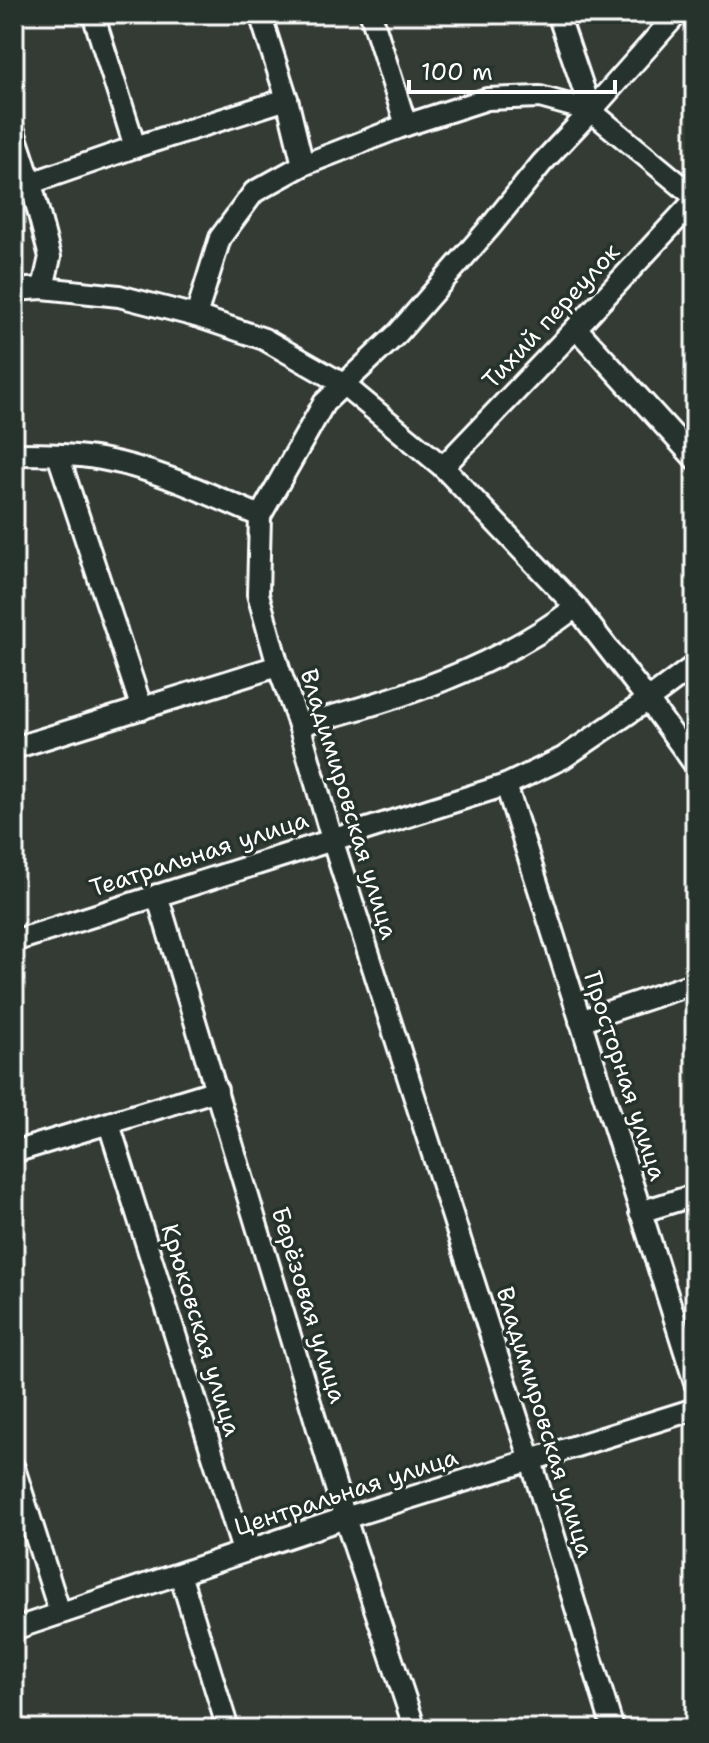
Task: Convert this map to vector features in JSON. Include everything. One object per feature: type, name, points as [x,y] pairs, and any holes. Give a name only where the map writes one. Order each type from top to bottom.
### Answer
[{"type":"street","points":[[93,14],[135,147]]},
{"type":"street","points":[[260,14],[287,99],[303,165]]},
{"type":"street","points":[[371,14],[406,125]]},
{"type":"street","points":[[558,14],[591,111]]},
{"type":"street","name":"Владимировская улица","points":[[613,1729],[278,666],[258,594],[260,516],[324,403],[398,333],[542,163],[677,14]]},
{"type":"street","points":[[196,316],[220,238],[254,192],[303,165],[406,125],[487,99],[540,97],[591,111],[695,198]]},
{"type":"street","points":[[31,183],[287,99]]},
{"type":"street","points":[[14,131],[50,257],[43,288]]},
{"type":"street","name":"Тихий переулок","points":[[443,467],[695,198]]},
{"type":"street","points":[[14,290],[43,288],[119,296],[196,316],[264,339],[343,384],[443,467],[576,607],[695,765]]},
{"type":"street","points":[[576,328],[695,459]]},
{"type":"street","points":[[14,454],[102,460],[153,473],[260,516]]},
{"type":"street","points":[[58,455],[142,709]]},
{"type":"street","points":[[299,725],[372,706],[438,682],[514,648],[576,607]]},
{"type":"street","name":"Театральная улица","points":[[14,941],[506,785],[563,758],[695,665]]},
{"type":"street","points":[[14,748],[278,666]]},
{"type":"street","name":"Просторная улица","points":[[506,785],[695,1383]]},
{"type":"street","name":"Берёзовая улица","points":[[157,895],[345,1518],[415,1729]]},
{"type":"street","points":[[580,1021],[695,983]]},
{"type":"street","points":[[14,1152],[217,1090]]},
{"type":"street","name":"Крюковская улица","points":[[109,1124],[243,1551]]},
{"type":"street","points":[[640,1212],[695,1195]]},
{"type":"street","name":"Центральная улица","points":[[14,1629],[345,1518],[695,1409]]},
{"type":"street","points":[[14,1468],[60,1613]]},
{"type":"street","points":[[180,1574],[228,1729]]}]
